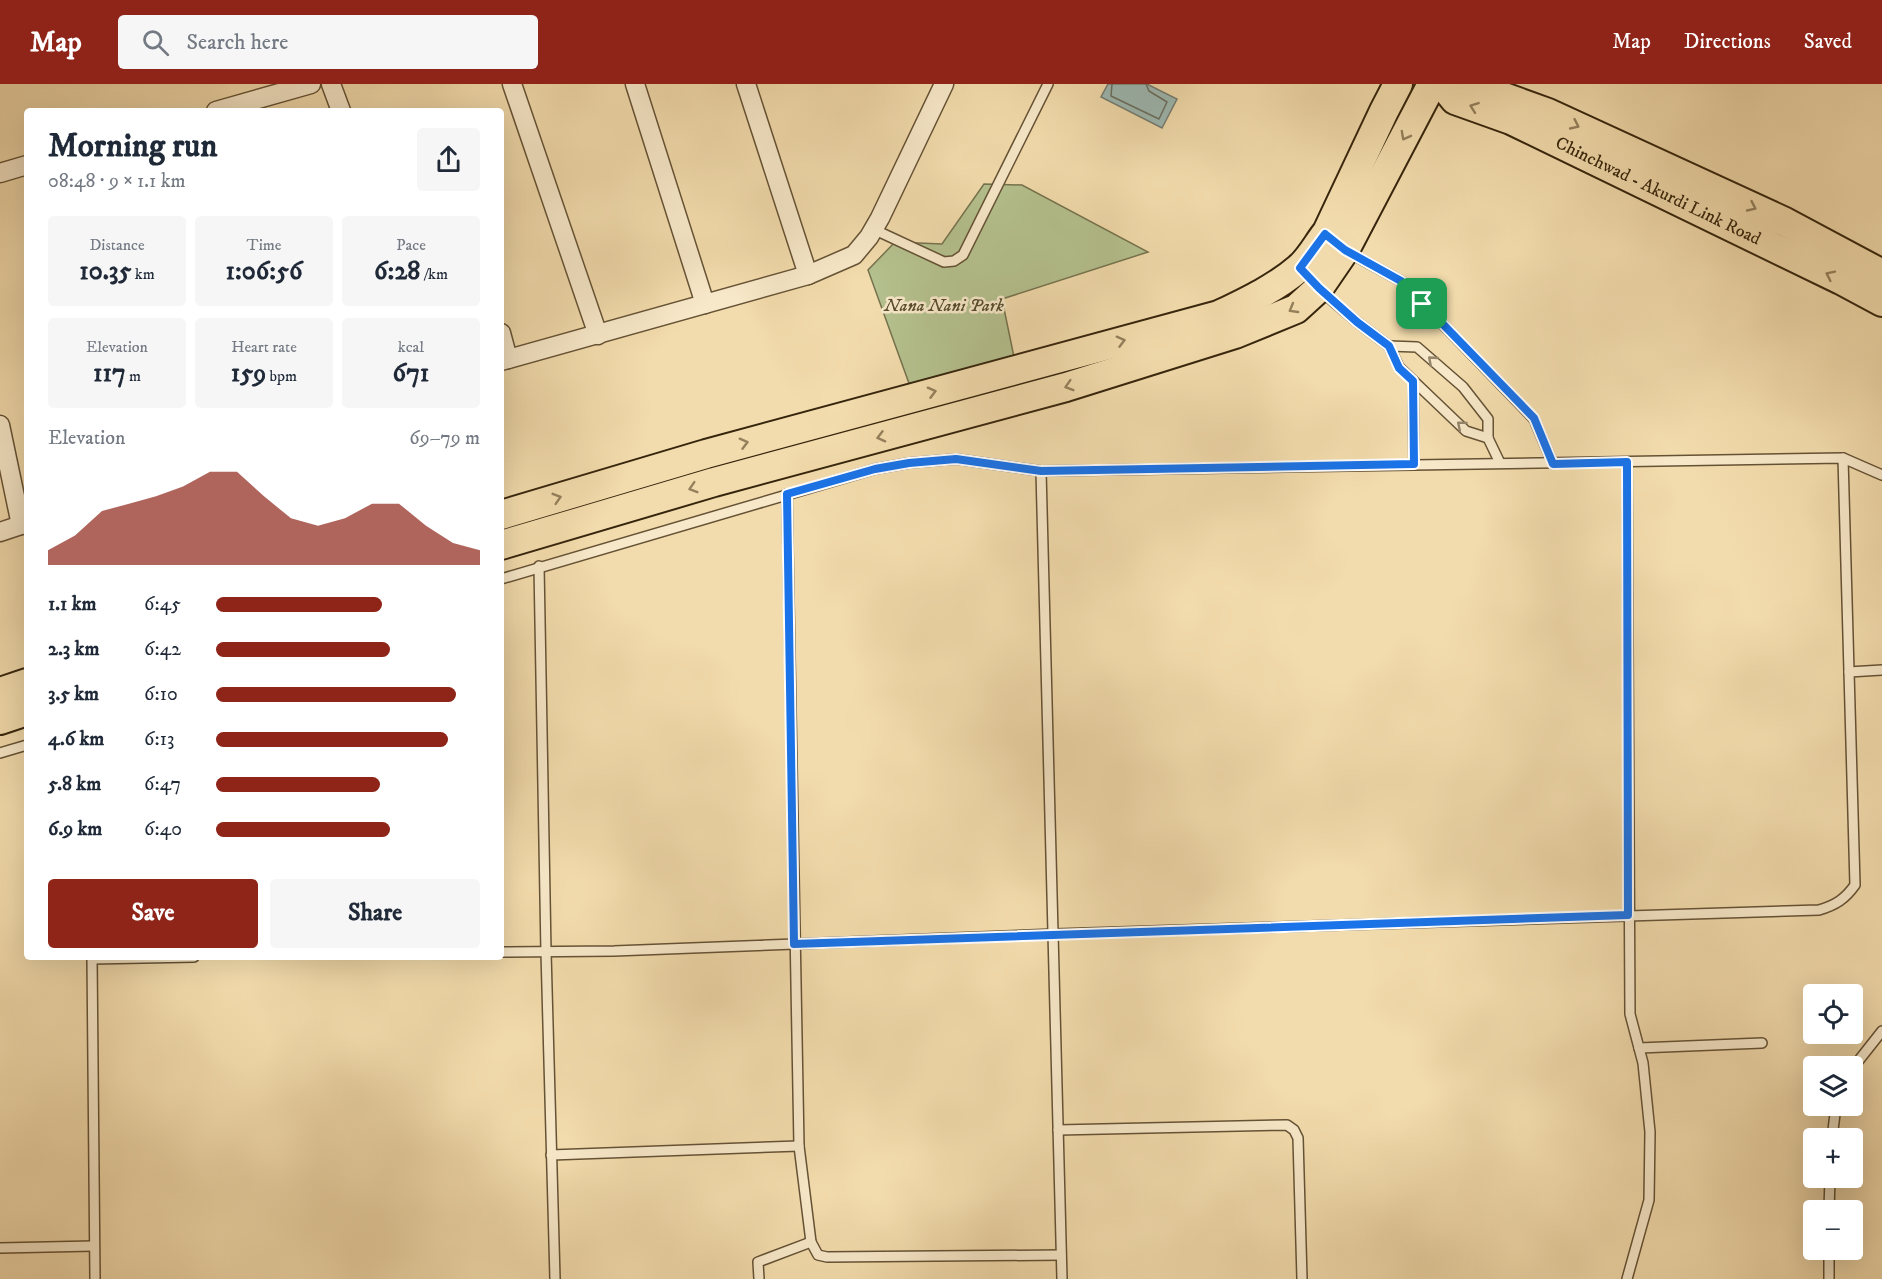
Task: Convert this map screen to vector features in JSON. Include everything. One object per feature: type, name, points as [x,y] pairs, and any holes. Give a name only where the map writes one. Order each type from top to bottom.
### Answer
[{"type":"main road","points":[[1335,242],[1383,111],[1398,84]]},
{"type":"main road","points":[[504,544],[714,482],[1066,387],[1235,334],[1296,309],[1310,278],[1335,242],[1432,84]]},
{"type":"main road","name":"Chinchwad - Akurdi Link Road","points":[[1442,84],[1452,84]]},
{"type":"main road","name":"Chinchwad - Akurdi Link Road","points":[[1442,84],[1455,100],[1522,125],[1882,302]]},
{"type":"main road","name":"Chinchwad - Akurdi Link Road","points":[[1469,84],[1548,113],[1785,222],[1882,274]]},
{"type":"main road","points":[[1523,84],[1548,113]]},
{"type":"main road","points":[[504,514],[706,454],[1219,315],[1252,299],[1310,278]]},
{"type":"main road","points":[[0,692],[24,684]]},
{"type":"main road","points":[[0,720],[24,712]]},
{"type":"street","points":[[244,107],[311,84]]},
{"type":"street","points":[[331,84],[339,108]]},
{"type":"street","points":[[512,84],[598,335]]},
{"type":"street","points":[[635,84],[705,304]]},
{"type":"street","points":[[746,84],[808,275]]},
{"type":"street","points":[[505,360],[808,275],[854,255],[873,229],[944,84]]},
{"type":"street","points":[[0,173],[24,166]]},
{"type":"street","points":[[0,425],[24,524],[0,532]]},
{"type":"lane","points":[[873,229],[944,262],[954,261],[963,255],[1048,84]]},
{"type":"lane","points":[[1335,242],[1401,281],[1534,418],[1553,464]]},
{"type":"lane","points":[[1310,278],[1357,322],[1389,346],[1399,368],[1466,431],[1488,438]]},
{"type":"lane","points":[[1389,346],[1417,347],[1463,387],[1488,419],[1488,438],[1500,463]]},
{"type":"lane","points":[[1413,381],[1414,464]]},
{"type":"lane","points":[[504,578],[875,469],[956,459],[1041,471],[1843,459],[1882,475]]},
{"type":"lane","points":[[504,952],[1819,910],[1836,904],[1847,896],[1854,885],[1843,459]]},
{"type":"lane","points":[[1627,462],[1629,1014],[1644,1063],[1650,1132],[1648,1200],[1627,1279]]},
{"type":"lane","points":[[1041,471],[1062,1279]]},
{"type":"lane","points":[[787,494],[799,1146],[812,1242],[818,1255],[827,1257],[1061,1255]]},
{"type":"lane","points":[[539,566],[555,1279]]},
{"type":"lane","points":[[1849,672],[1882,670]]},
{"type":"lane","points":[[0,753],[24,746]]},
{"type":"lane","points":[[92,960],[95,1279]]},
{"type":"lane","points":[[1862,1056],[1882,1031]]},
{"type":"lane","points":[[1639,1048],[1762,1043]]},
{"type":"lane","points":[[1058,1130],[1287,1125],[1294,1130],[1298,1138],[1302,1279]]},
{"type":"lane","points":[[551,1155],[799,1146]]},
{"type":"lane","points":[[759,1279],[758,1262],[812,1242]]},
{"type":"lane","points":[[0,1248],[94,1246]]},
{"type":"lane","points":[[1829,1260],[1829,1279]]},
{"type":"green space","name":"Nana Nani Park","points":[[984,184],[1022,185],[1148,252],[1002,299],[1014,357],[910,386],[868,270],[895,242],[942,244]]},
{"type":"water","points":[[1108,84],[1147,84],[1177,99],[1162,128],[1101,97]]},
{"type":"route","points":[[1325,234],[1345,250],[1401,281],[1422,304],[1534,418],[1553,464],[1627,462],[1628,915],[794,944],[787,494],[875,469],[956,459],[1041,471],[1414,464],[1413,381],[1399,368],[1389,346],[1357,322],[1300,268],[1325,234]]}]
